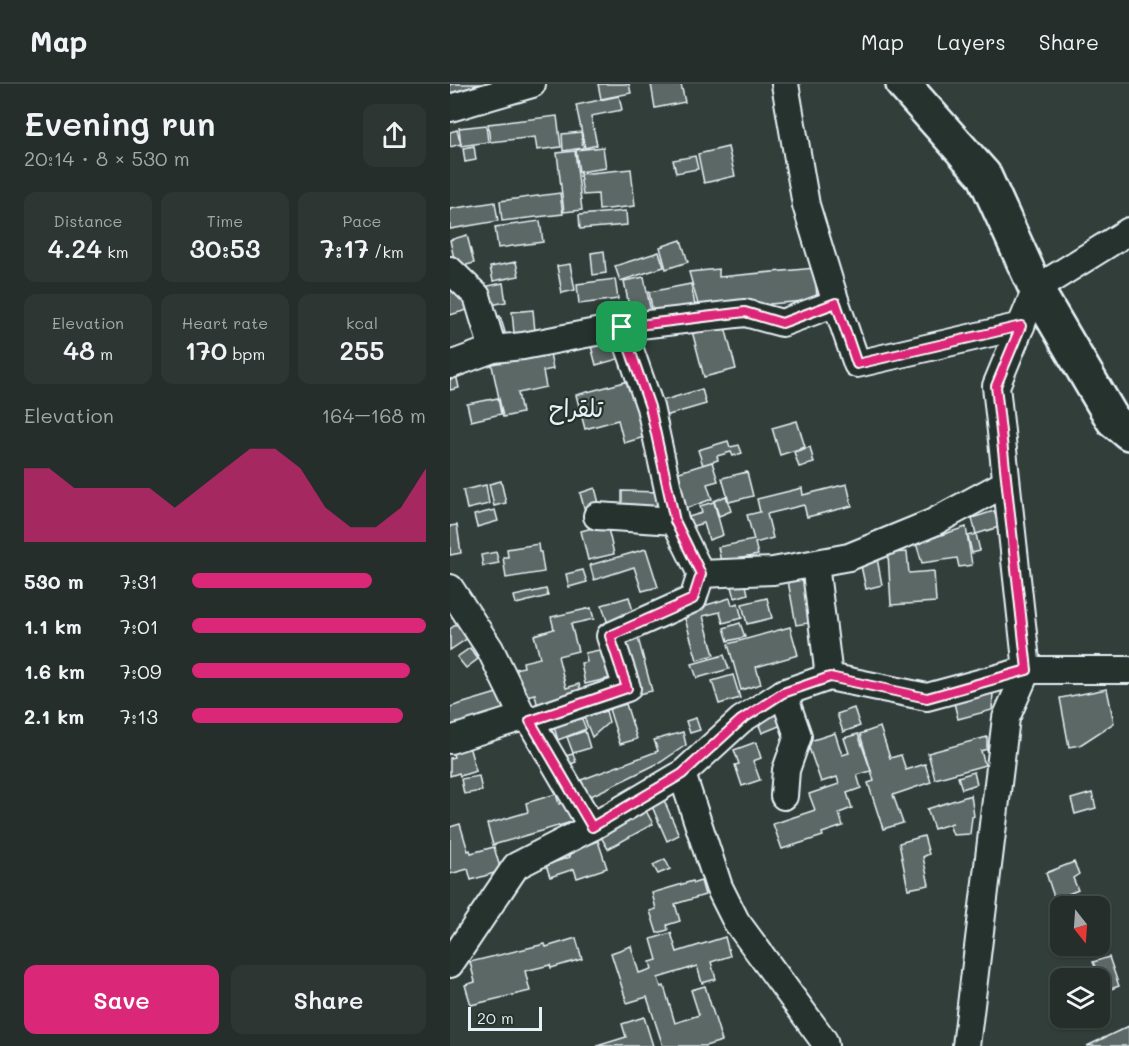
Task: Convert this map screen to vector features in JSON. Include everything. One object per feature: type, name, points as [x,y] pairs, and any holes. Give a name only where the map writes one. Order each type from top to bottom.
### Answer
[{"type":"street","points":[[450,108],[532,84]]},
{"type":"street","points":[[784,84],[806,205],[857,364],[1021,326]]},
{"type":"street","points":[[903,84],[984,175],[1036,289],[1113,420],[1129,433]]},
{"type":"street","points":[[966,1046],[1006,718],[1027,670],[996,386],[1036,289],[1129,231]]},
{"type":"street","points":[[450,270],[477,296],[493,349]]},
{"type":"street","points":[[450,365],[493,349],[523,346],[622,327],[745,312],[782,323],[836,303]]},
{"type":"street","points":[[450,740],[627,688],[610,636],[693,599],[701,574],[675,521],[650,407],[622,327]]},
{"type":"street","points":[[701,574],[773,571],[849,558],[932,523],[1006,483]]},
{"type":"street","points":[[597,516],[675,521]]},
{"type":"street","points":[[815,564],[830,677]]},
{"type":"street","points":[[450,588],[489,649],[526,719],[592,827]]},
{"type":"street","points":[[450,964],[516,866],[592,827],[682,774],[741,720],[783,693],[830,677],[927,698],[1027,670],[1129,670]]},
{"type":"street","points":[[783,693],[798,736],[786,770],[783,796]]},
{"type":"street","points":[[682,774],[719,887],[736,921],[824,1041],[825,1046]]},
{"type":"building","points":[[450,84],[482,84],[450,93]]},
{"type":"building","points":[[598,84],[629,84],[631,93],[601,99]]},
{"type":"building","points":[[651,84],[681,84],[685,102],[655,108]]},
{"type":"building","points":[[619,96],[622,110],[591,116],[597,145],[585,148],[576,105]]},
{"type":"building","points":[[557,116],[561,147],[537,150],[535,137],[490,142],[488,124]]},
{"type":"building","points":[[486,125],[488,142],[461,146],[459,128]]},
{"type":"building","points":[[457,130],[461,144],[450,147],[450,132]]},
{"type":"building","points":[[581,132],[583,148],[563,151],[562,134]]},
{"type":"building","points":[[474,146],[476,160],[465,162],[463,148]]},
{"type":"building","points":[[603,147],[606,168],[579,172],[576,150]]},
{"type":"building","points":[[728,147],[735,176],[704,183],[698,154]]},
{"type":"building","points":[[575,151],[582,210],[564,212],[557,153]]},
{"type":"building","points":[[695,156],[698,169],[676,173],[673,160]]},
{"type":"building","points":[[631,169],[635,206],[599,210],[598,194],[583,195],[580,174]]},
{"type":"building","points":[[560,193],[563,214],[502,221],[500,201]]},
{"type":"building","points":[[495,202],[498,221],[450,229],[450,209]]},
{"type":"building","points":[[626,211],[627,225],[580,229],[579,215]]},
{"type":"building","points":[[540,221],[543,242],[498,248],[495,227]]},
{"type":"building","points":[[467,235],[474,263],[456,268],[450,240]]},
{"type":"building","points":[[681,240],[688,262],[666,269],[660,247]]},
{"type":"building","points":[[604,251],[606,273],[593,275],[591,253]]},
{"type":"building","points":[[659,252],[664,267],[620,281],[615,266]]},
{"type":"building","points":[[516,262],[519,276],[493,281],[490,267]]},
{"type":"building","points":[[570,264],[575,290],[562,293],[557,266]]},
{"type":"building","points":[[815,268],[817,300],[770,304],[771,308],[701,315],[689,272],[719,269],[719,277]]},
{"type":"building","points":[[450,277],[460,284],[467,310],[450,315]]},
{"type":"building","points":[[644,277],[652,317],[632,321],[624,281]]},
{"type":"building","points":[[615,279],[618,299],[579,304],[577,284]]},
{"type":"building","points":[[503,283],[506,302],[491,305],[488,286]]},
{"type":"building","points":[[691,284],[696,311],[654,318],[649,292]]},
{"type":"building","points":[[533,310],[535,331],[514,333],[512,312]]},
{"type":"building","points":[[500,316],[505,332],[496,334],[491,318]]},
{"type":"building","points":[[724,323],[736,369],[704,377],[692,331]]},
{"type":"building","points":[[614,339],[618,359],[596,365],[591,346]]},
{"type":"building","points":[[549,348],[553,369],[543,371],[546,387],[518,393],[522,413],[503,417],[491,361]]},
{"type":"building","points":[[456,374],[459,388],[450,390],[450,376]]},
{"type":"building","points":[[636,379],[651,435],[624,443],[618,420],[585,429],[576,395]]},
{"type":"building","points":[[702,389],[706,404],[665,416],[661,401]]},
{"type":"building","points":[[498,398],[501,414],[471,421],[467,404]]},
{"type":"building","points":[[797,421],[805,447],[780,455],[772,428]]},
{"type":"building","points":[[728,441],[730,447],[739,445],[742,453],[733,456],[731,452],[717,456],[718,460],[703,465],[698,450]]},
{"type":"building","points":[[810,447],[814,463],[799,467],[794,452]]},
{"type":"building","points":[[712,462],[718,481],[707,484],[712,499],[679,511],[674,492],[681,490],[676,473]]},
{"type":"building","points":[[747,472],[753,496],[729,502],[722,478]]},
{"type":"building","points":[[501,481],[506,503],[494,506],[489,484]]},
{"type":"building","points":[[847,484],[852,506],[807,517],[804,505],[767,514],[773,538],[755,543],[758,555],[721,562],[718,547],[754,540],[747,515],[760,512],[757,499],[802,488],[803,495]]},
{"type":"building","points":[[486,485],[489,504],[467,509],[463,490]]},
{"type":"building","points":[[595,488],[600,507],[585,511],[580,493]]},
{"type":"building","points":[[622,491],[660,492],[660,510],[622,509]]},
{"type":"building","points":[[726,496],[731,511],[719,516],[714,501]]},
{"type":"building","points":[[714,502],[723,535],[709,540],[704,523],[685,528],[682,519],[702,513],[700,506]]},
{"type":"building","points":[[495,510],[498,521],[477,527],[474,515]]},
{"type":"building","points":[[994,511],[999,527],[976,534],[972,518]]},
{"type":"building","points":[[607,524],[614,554],[588,560],[581,531]]},
{"type":"building","points":[[457,525],[461,553],[450,555],[450,526]]},
{"type":"building","points":[[966,527],[972,565],[959,567],[957,558],[922,563],[916,543]]},
{"type":"building","points":[[976,534],[980,551],[972,553],[968,536]]},
{"type":"building","points":[[538,544],[544,572],[506,578],[503,557],[508,557],[507,549]]},
{"type":"building","points":[[646,549],[658,587],[642,591],[634,567],[594,580],[590,565]]},
{"type":"building","points":[[496,552],[499,563],[483,566],[481,555]]},
{"type":"building","points":[[907,552],[909,573],[934,571],[936,602],[891,605],[888,553]]},
{"type":"building","points":[[877,558],[882,585],[866,589],[860,561]]},
{"type":"building","points":[[583,570],[587,582],[569,587],[566,574]]},
{"type":"building","points":[[744,576],[748,594],[735,598],[730,579]]},
{"type":"building","points":[[807,578],[815,622],[796,625],[788,581]]},
{"type":"building","points":[[546,589],[548,596],[516,604],[514,596]]},
{"type":"building","points":[[629,597],[633,611],[623,614],[625,619],[608,624],[602,605]]},
{"type":"building","points":[[730,598],[732,605],[738,603],[742,618],[723,623],[720,612],[703,616],[714,655],[697,660],[683,612]]},
{"type":"building","points":[[767,598],[772,618],[747,624],[742,604]]},
{"type":"building","points":[[591,608],[594,619],[571,624],[578,651],[558,656],[566,688],[579,684],[582,696],[538,708],[535,694],[522,697],[514,669],[524,667],[523,662],[540,658],[534,635],[554,629],[551,617]]},
{"type":"building","points":[[461,621],[471,636],[450,650],[450,629]]},
{"type":"building","points":[[740,623],[745,637],[728,641],[724,628]]},
{"type":"building","points":[[790,627],[798,655],[756,667],[761,684],[741,690],[728,644]]},
{"type":"building","points":[[637,634],[652,691],[634,695],[619,639]]},
{"type":"building","points":[[470,648],[478,659],[466,668],[457,657]]},
{"type":"building","points":[[604,649],[611,678],[585,684],[581,663],[587,662],[585,653]]},
{"type":"building","points":[[724,655],[729,669],[697,678],[692,664]]},
{"type":"building","points":[[733,675],[740,698],[719,704],[712,681]]},
{"type":"building","points":[[1107,689],[1114,723],[1080,745],[1069,747],[1060,698]]},
{"type":"building","points":[[500,692],[505,710],[450,727],[450,707]]},
{"type":"building","points":[[993,693],[992,710],[958,719],[954,703]]},
{"type":"building","points":[[626,704],[637,739],[620,744],[609,709]]},
{"type":"building","points":[[778,708],[784,724],[762,733],[756,717]]},
{"type":"building","points":[[854,708],[860,726],[843,732],[837,714]]},
{"type":"building","points":[[606,711],[609,722],[592,737],[584,717]]},
{"type":"building","points":[[580,714],[586,729],[558,740],[553,724]]},
{"type":"building","points":[[696,718],[700,730],[690,733],[686,721]]},
{"type":"building","points":[[880,727],[890,758],[901,755],[906,770],[925,764],[931,782],[893,795],[903,823],[883,829],[868,783],[874,781],[860,734]]},
{"type":"building","points":[[585,731],[590,748],[573,753],[567,737]]},
{"type":"building","points":[[683,732],[686,745],[661,762],[587,798],[581,780],[658,751],[654,740]]},
{"type":"building","points":[[835,733],[842,755],[849,753],[844,738],[858,734],[871,771],[857,775],[861,788],[847,793],[852,808],[839,813],[843,826],[822,833],[823,836],[782,849],[773,824],[815,810],[809,794],[839,784],[837,777],[821,782],[807,742]]},
{"type":"building","points":[[987,737],[987,749],[981,751],[985,765],[935,779],[928,753]]},
{"type":"building","points":[[756,742],[761,758],[753,761],[760,780],[742,786],[735,765],[739,764],[734,750]]},
{"type":"building","points":[[469,746],[476,771],[460,776],[459,773],[450,776],[450,758],[454,757],[452,751]]},
{"type":"building","points":[[573,754],[576,762],[568,765],[565,756]]},
{"type":"building","points":[[974,772],[977,784],[962,789],[958,777]]},
{"type":"building","points":[[479,776],[482,791],[464,794],[461,779]]},
{"type":"building","points":[[1092,793],[1096,808],[1075,814],[1071,799]]},
{"type":"building","points":[[556,794],[559,804],[569,800],[575,821],[493,845],[487,824],[528,812],[526,803]]},
{"type":"building","points":[[971,795],[974,816],[970,834],[953,835],[949,824],[934,829],[927,809]]},
{"type":"building","points":[[663,798],[679,835],[667,841],[651,804]]},
{"type":"building","points":[[644,807],[653,824],[608,849],[598,832]]},
{"type":"building","points":[[460,824],[468,851],[470,850],[471,853],[494,847],[501,871],[471,880],[468,869],[450,874],[450,827]]},
{"type":"building","points":[[924,836],[929,854],[923,857],[929,885],[908,889],[899,843]]},
{"type":"building","points":[[598,841],[607,868],[577,878],[574,869],[550,877],[546,865],[570,857],[568,851]]},
{"type":"building","points":[[665,859],[670,869],[658,874],[653,865]]},
{"type":"building","points":[[1074,862],[1079,874],[1073,878],[1078,890],[1066,896],[1054,896],[1046,873]]},
{"type":"building","points":[[693,881],[694,883],[701,881],[705,895],[675,904],[680,921],[667,925],[668,930],[657,933],[650,911],[656,909],[652,893]]},
{"type":"building","points":[[671,933],[677,952],[725,937],[730,956],[711,962],[716,979],[702,983],[697,966],[658,978],[661,987],[664,986],[675,1023],[699,1015],[691,990],[705,986],[722,1041],[705,1046],[663,1046],[647,997],[627,1003],[611,953],[631,946],[639,973],[652,969],[650,962],[657,960],[651,939]]},
{"type":"building","points":[[576,938],[582,959],[551,968],[550,965],[525,971],[530,991],[471,1005],[465,985],[475,982],[470,962],[545,944],[546,947]]},
{"type":"building","points":[[1109,957],[1119,986],[1110,989],[1110,968],[1096,968],[1093,962]]},
{"type":"building","points":[[644,1017],[653,1046],[597,1046],[626,1037],[622,1024]]},
{"type":"building","points":[[1129,1026],[1129,1046],[1087,1046]]},
{"type":"district","name":"تلقراح","points":[[576,407]]},
{"type":"route","points":[[836,303],[857,364],[1021,326],[996,386],[1027,670],[927,698],[830,677],[783,693],[741,720],[682,774],[592,827],[530,721],[627,688],[610,636],[693,599],[701,574],[675,521],[650,407],[622,327],[745,312],[782,323],[836,303]]}]
